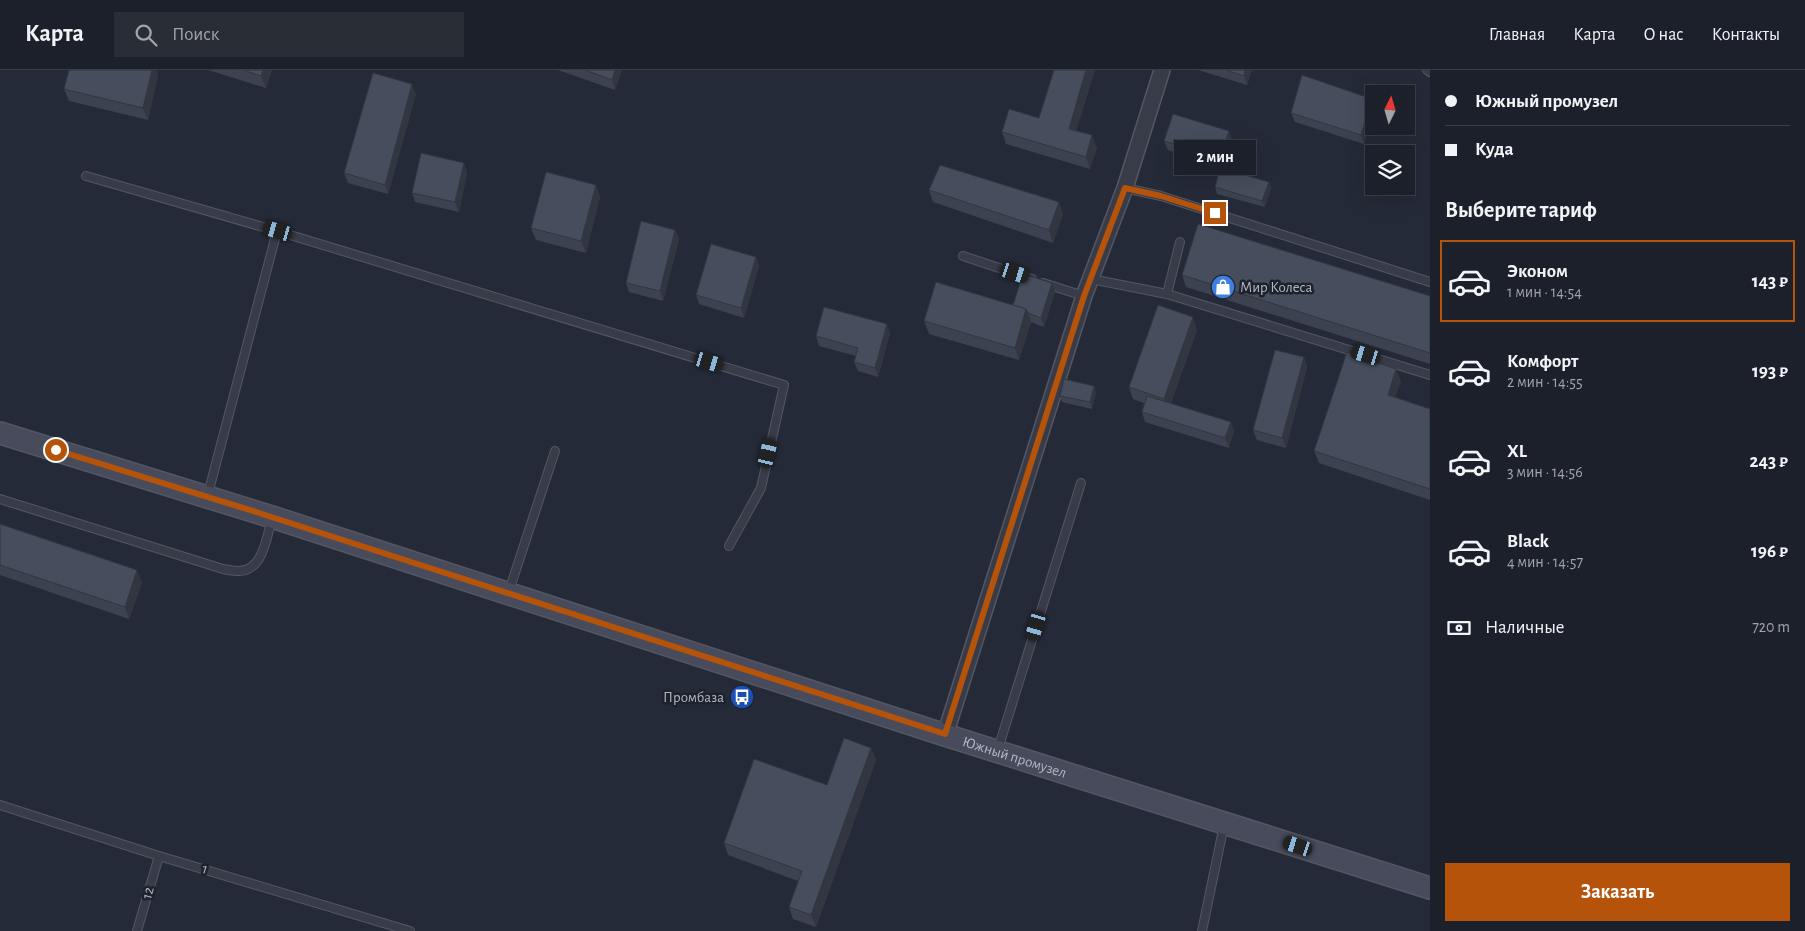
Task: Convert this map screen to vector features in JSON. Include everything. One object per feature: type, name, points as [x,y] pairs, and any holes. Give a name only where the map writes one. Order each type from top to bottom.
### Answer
[{"type":"street","points":[[945,734],[1084,296],[1125,188],[1162,70]]},
{"type":"street","name":"Южный промузел","points":[[0,433],[207,496],[997,751],[1430,888]]},
{"type":"lane","points":[[86,176],[278,231],[784,385],[761,488],[729,546]]},
{"type":"lane","points":[[1125,188],[1161,196],[1430,282]]},
{"type":"lane","points":[[207,496],[278,231]]},
{"type":"lane","points":[[1167,294],[1180,242]]},
{"type":"lane","points":[[963,256],[1084,296]]},
{"type":"lane","points":[[1091,279],[1167,294],[1430,376]]},
{"type":"lane","points":[[508,593],[555,451]]},
{"type":"lane","points":[[997,751],[1081,483]]},
{"type":"lane","points":[[0,499],[223,569],[240,571],[250,568],[258,562],[272,517]]},
{"type":"lane","name":"1","points":[[0,805],[159,856],[410,931]]},
{"type":"lane","points":[[1202,931],[1224,823]]},
{"type":"lane","name":"12","points":[[137,931],[159,856]]},
{"type":"building","points":[[69,70],[152,70],[143,108],[64,89]]},
{"type":"building","points":[[243,70],[263,70],[261,76]]},
{"type":"building","points":[[585,70],[615,70],[612,80]]},
{"type":"building","points":[[1054,70],[1086,70],[1069,129],[1092,135],[1086,157],[1002,132],[1009,109],[1039,118]]},
{"type":"building","points":[[1226,70],[1245,70],[1244,76]]},
{"type":"building","points":[[373,73],[412,84],[385,185],[344,173]]},
{"type":"building","points":[[1302,75],[1365,97],[1365,122],[1361,135],[1291,113]]},
{"type":"building","points":[[1173,114],[1229,131],[1220,158],[1164,141]]},
{"type":"building","points":[[421,153],[464,163],[455,202],[412,193]]},
{"type":"building","points":[[940,165],[1059,202],[1049,230],[929,190]]},
{"type":"building","points":[[1220,168],[1269,182],[1262,201],[1215,187]]},
{"type":"building","points":[[546,172],[596,185],[581,241],[531,228]]},
{"type":"building","points":[[641,221],[675,230],[660,291],[626,283]]},
{"type":"building","points":[[1198,224],[1430,296],[1430,353],[1182,275]]},
{"type":"building","points":[[711,244],[756,257],[741,308],[696,295]]},
{"type":"building","points":[[1023,274],[1052,283],[1041,318],[1028,313],[1026,309],[1013,305]]},
{"type":"building","points":[[936,282],[1026,309],[1015,348],[924,321]]},
{"type":"building","points":[[1158,305],[1193,317],[1164,399],[1129,387]]},
{"type":"building","points":[[824,307],[887,324],[875,368],[854,362],[858,348],[816,336]]},
{"type":"building","points":[[1275,350],[1304,357],[1282,438],[1253,430]]},
{"type":"building","points":[[1347,352],[1396,369],[1388,395],[1430,409],[1430,489],[1314,451]]},
{"type":"building","points":[[1064,379],[1094,386],[1090,402],[1060,396]]},
{"type":"building","points":[[1147,396],[1231,422],[1225,438],[1142,412]]},
{"type":"building","points":[[0,524],[137,570],[125,607],[0,565]]},
{"type":"building","points":[[844,738],[871,748],[811,915],[789,907],[802,871],[724,843],[754,759],[827,785]]},
{"type":"place","name":"Мир Колеса","points":[[1223,287]]},
{"type":"place","name":"Промбаза","points":[[742,697]]},
{"type":"route","points":[[56,450],[256,512],[945,734],[1084,296],[1125,188],[1161,196],[1215,213]]}]
